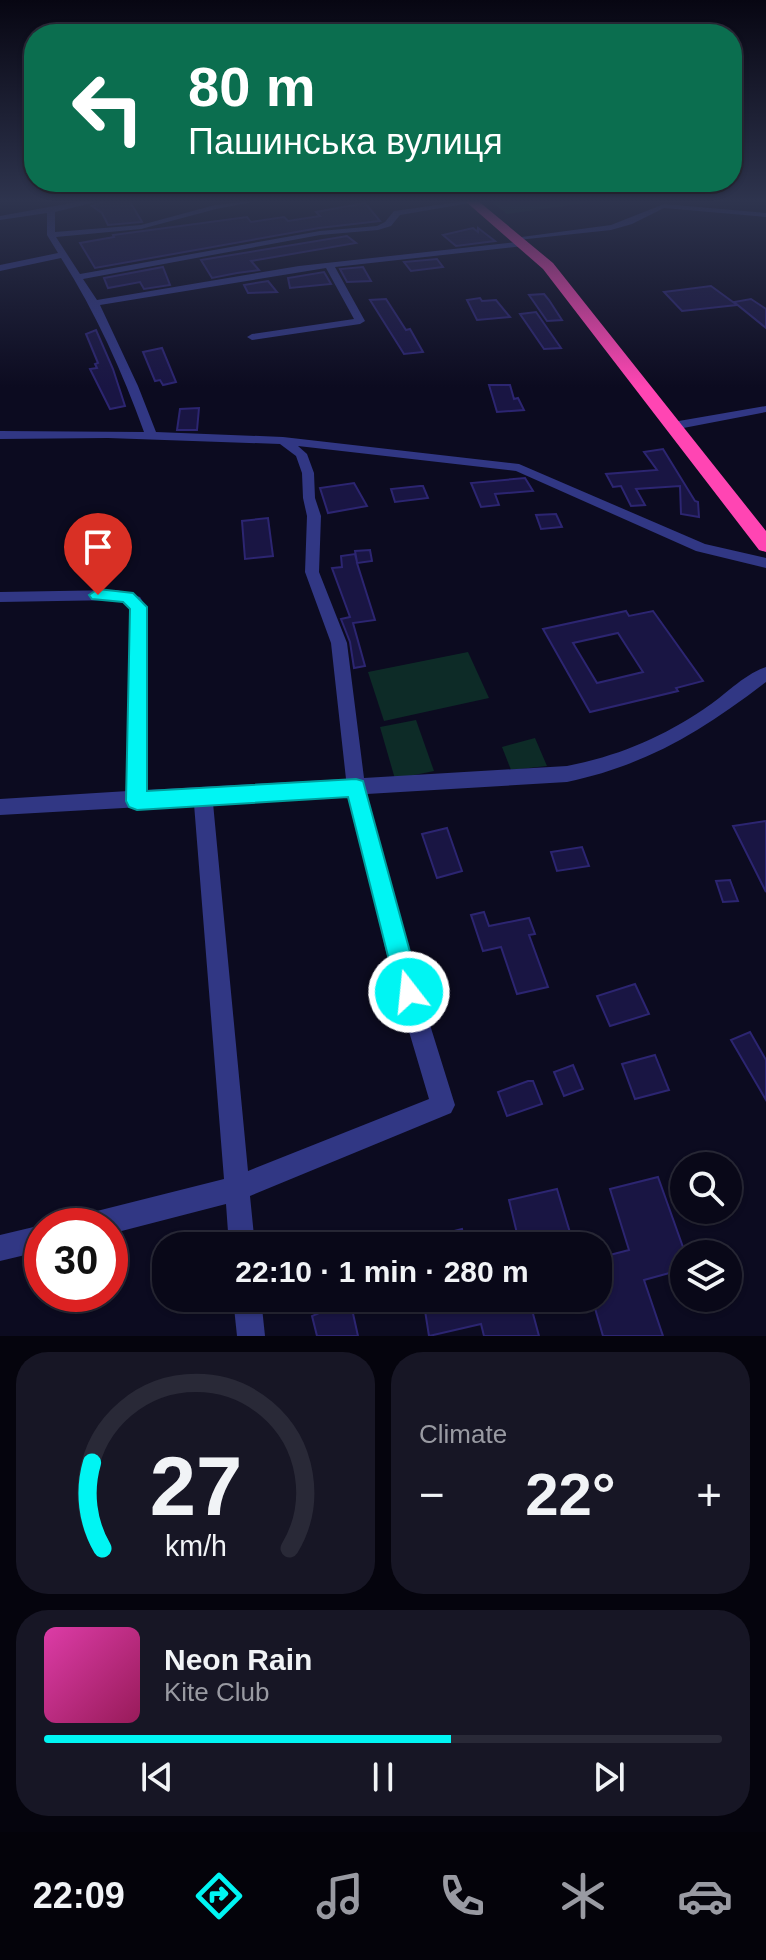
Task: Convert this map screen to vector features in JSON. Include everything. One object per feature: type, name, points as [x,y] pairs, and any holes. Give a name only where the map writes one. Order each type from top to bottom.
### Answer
[{"type":"highway","points":[[544,262],[766,545]]},
{"type":"street","points":[[0,268],[27,262]]},
{"type":"street","points":[[69,262],[81,277],[94,303],[133,386],[151,436]]},
{"type":"street","points":[[81,277],[161,262]]},
{"type":"street","points":[[94,303],[349,262]]},
{"type":"street","points":[[252,337],[360,321],[329,265]]},
{"type":"street","points":[[673,426],[766,409]]},
{"type":"street","points":[[0,435],[283,441],[519,468],[701,548],[766,563]]},
{"type":"street","points":[[128,1216],[236,1189],[443,1105],[400,964],[356,788],[339,643],[312,572],[314,516],[309,498],[308,473],[301,454],[283,441]]},
{"type":"street","points":[[0,597],[117,595],[135,601],[140,617],[137,801]]},
{"type":"street","points":[[0,807],[356,788],[567,774],[603,768],[662,746],[766,673]]},
{"type":"street","points":[[203,796],[241,1232]]},
{"type":"street","points":[[0,1248],[24,1242]]},
{"type":"street","points":[[248,1312],[251,1336]]},
{"type":"green space","points":[[468,652],[489,698],[384,721],[368,672]]},
{"type":"green space","points":[[416,720],[434,771],[395,779],[380,727]]},
{"type":"green space","points":[[535,738],[547,766],[511,770],[502,747]]},
{"type":"building","points":[[92,262],[127,262],[95,268]]},
{"type":"building","points":[[202,262],[252,262],[259,270],[237,273],[212,278]]},
{"type":"building","points":[[404,262],[440,262],[443,267],[411,271]]},
{"type":"building","points":[[163,267],[170,285],[144,289],[140,282],[108,288],[104,278]]},
{"type":"building","points":[[363,267],[371,281],[347,282],[340,269]]},
{"type":"building","points":[[324,272],[331,284],[290,288],[288,278]]},
{"type":"building","points":[[268,281],[277,292],[248,293],[244,285]]},
{"type":"building","points":[[711,286],[737,305],[682,311],[664,292]]},
{"type":"building","points":[[544,294],[562,320],[547,321],[529,295]]},
{"type":"building","points":[[480,298],[482,301],[496,300],[510,317],[477,320],[467,300]]},
{"type":"building","points":[[386,299],[406,330],[410,329],[423,352],[404,354],[370,300]]},
{"type":"building","points":[[751,299],[766,309],[766,328],[734,302]]},
{"type":"building","points":[[536,312],[561,348],[544,349],[520,314]]},
{"type":"building","points":[[96,330],[125,406],[110,409],[90,369],[97,368],[95,364],[98,363],[86,334]]},
{"type":"building","points":[[162,348],[176,382],[163,385],[160,380],[155,381],[143,352]]},
{"type":"building","points":[[489,385],[510,385],[514,399],[518,398],[524,410],[497,412]]},
{"type":"building","points":[[199,408],[197,430],[177,430],[180,409]]},
{"type":"building","points":[[663,449],[698,502],[699,517],[681,514],[680,486],[636,489],[645,505],[631,506],[621,486],[613,487],[606,474],[657,470],[644,452]]},
{"type":"building","points":[[525,478],[533,491],[495,494],[499,505],[481,507],[471,483]]},
{"type":"building","points":[[354,483],[367,506],[328,513],[320,488]]},
{"type":"building","points":[[423,486],[428,498],[395,502],[391,489]]},
{"type":"building","points":[[556,514],[562,527],[541,529],[536,515]]},
{"type":"building","points":[[268,518],[273,556],[245,559],[242,521]]},
{"type":"building","points":[[370,550],[372,561],[357,563],[375,620],[353,623],[365,666],[354,668],[350,642],[341,619],[350,617],[332,568],[342,567],[341,556],[355,554],[357,562],[355,551]]},
{"type":"building","points":[[626,611],[629,616],[653,611],[703,681],[676,688],[678,691],[590,712],[543,629]],"holes":[[[618,633],[643,672],[597,683],[573,643]]]},
{"type":"building","points":[[766,821],[766,892],[733,826]]},
{"type":"building","points":[[447,828],[462,871],[437,878],[422,834]]},
{"type":"building","points":[[582,847],[589,866],[557,871],[551,852]]},
{"type":"building","points":[[730,880],[738,901],[723,902],[716,881]]},
{"type":"building","points":[[484,912],[489,926],[529,918],[535,934],[529,935],[548,987],[517,994],[501,947],[483,951],[471,915]]},
{"type":"building","points":[[635,984],[649,1014],[610,1026],[597,996]]},
{"type":"building","points":[[750,1032],[766,1060],[766,1100],[731,1040]]},
{"type":"building","points":[[655,1055],[669,1090],[635,1099],[622,1064]]},
{"type":"building","points":[[573,1065],[583,1089],[564,1096],[554,1072]]},
{"type":"building","points":[[533,1081],[542,1104],[507,1116],[498,1092]]},
{"type":"building","points":[[658,1177],[670,1211],[670,1224],[675,1224],[680,1240],[670,1240],[670,1273],[644,1280],[663,1336],[603,1336],[596,1312],[612,1312],[612,1254],[629,1250],[610,1189]]},
{"type":"building","points":[[557,1189],[570,1232],[517,1232],[509,1200]]},
{"type":"building","points":[[322,1312],[353,1312],[358,1336],[317,1336],[312,1316]]},
{"type":"building","points":[[425,1312],[533,1312],[539,1336],[484,1336],[481,1324],[429,1336]]},
{"type":"route","points":[[98,595],[127,597],[139,607],[137,801],[356,788],[409,992]]}]
